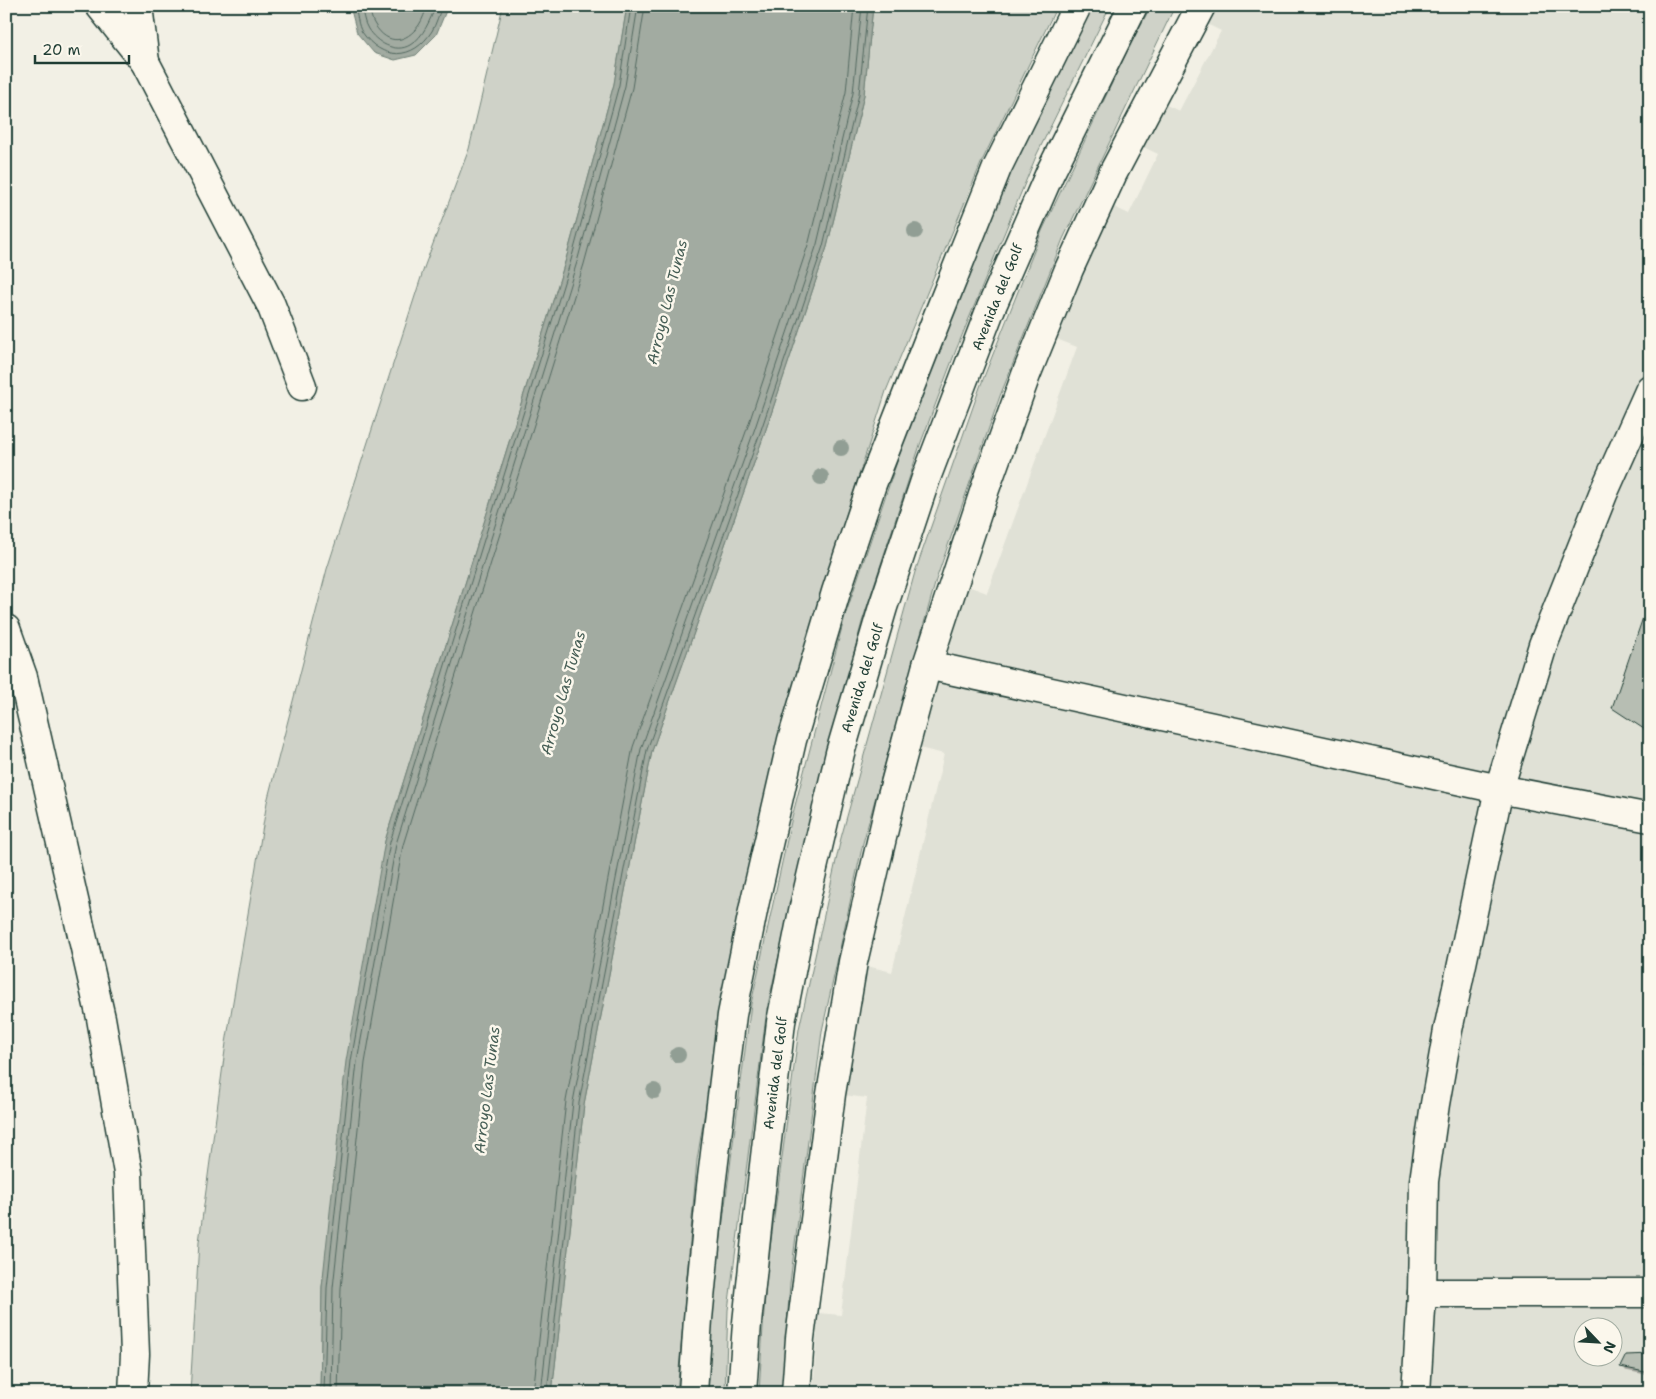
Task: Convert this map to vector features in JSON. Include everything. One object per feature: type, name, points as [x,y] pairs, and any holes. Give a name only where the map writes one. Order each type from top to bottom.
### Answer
[{"type":"street","points":[[100,6],[145,62],[271,305],[302,386]]},
{"type":"street","points":[[138,6],[145,62]]},
{"type":"street","points":[[692,1393],[710,1195],[732,1015],[755,901],[792,740],[836,592],[866,502],[935,322],[997,168],[1077,6]]},
{"type":"street","name":"Avenida del Golf","points":[[742,1393],[747,1323],[781,1022],[803,911],[840,752],[883,607],[923,488],[991,308],[1050,173],[1134,6]]},
{"type":"street","points":[[796,1393],[800,1338],[831,1094],[853,962],[891,799],[927,665],[985,489],[1026,376],[1069,269],[1113,173],[1191,18],[1201,6]]},
{"type":"street","points":[[1416,1393],[1422,1293],[1424,1181],[1448,1030],[1499,789],[1543,645],[1603,494],[1650,390]]},
{"type":"street","points":[[6,629],[23,677],[98,1008],[128,1173],[134,1354],[133,1393]]},
{"type":"street","points":[[927,665],[1499,789],[1650,818]]},
{"type":"street","points":[[1422,1293],[1650,1293]]},
{"type":"shaded area","points":[[503,6],[627,6],[614,84],[566,259],[385,841],[322,1287],[320,1393],[190,1393],[199,1242],[226,1043],[267,802],[327,569],[425,265],[469,149]]},
{"type":"shaded area","points":[[873,6],[1057,6],[982,161],[886,391],[842,528],[781,736],[732,947],[697,1160],[677,1393],[552,1393],[584,1104],[652,751],[765,432],[827,247],[864,95]]},
{"type":"shaded area","points":[[1091,6],[1110,6],[1037,154],[956,350],[920,445],[862,622],[809,822],[767,1009],[728,1310],[725,1393],[708,1393],[712,1306],[751,1004],[792,817],[845,616],[905,438],[940,343],[1021,145]]},
{"type":"shaded area","points":[[1151,6],[1175,6],[1063,239],[1000,396],[936,580],[863,843],[822,1031],[790,1283],[782,1393],[759,1393],[766,1278],[799,1029],[841,838],[915,572],[980,387],[1042,231],[1130,45]]},
{"type":"shaded area","points":[[1210,6],[1650,6],[1650,1393],[813,1393],[818,1313],[841,1315],[867,1098],[844,1095],[867,966],[892,972],[944,754],[919,748],[926,715],[965,585],[987,593],[1077,347],[1054,338],[1108,204],[1129,214],[1158,154],[1137,144],[1160,102],[1179,111],[1221,31],[1201,21]]},
{"type":"water","points":[[350,6],[448,6],[436,35],[416,55],[395,60],[374,53],[357,33]]},
{"type":"water","name":"Arroyo Las Tunas","points":[[627,6],[873,6],[864,95],[827,247],[765,432],[652,751],[584,1104],[552,1393],[320,1393],[322,1287],[346,1061],[385,841],[566,259],[614,84]]},
{"type":"building","points":[[1650,600],[1650,733],[1612,708]]},
{"type":"building","points":[[1650,1034],[1650,1068],[1644,1067]]},
{"type":"building","points":[[1650,1354],[1650,1373],[1620,1367],[1624,1366],[1626,1355]]}]
